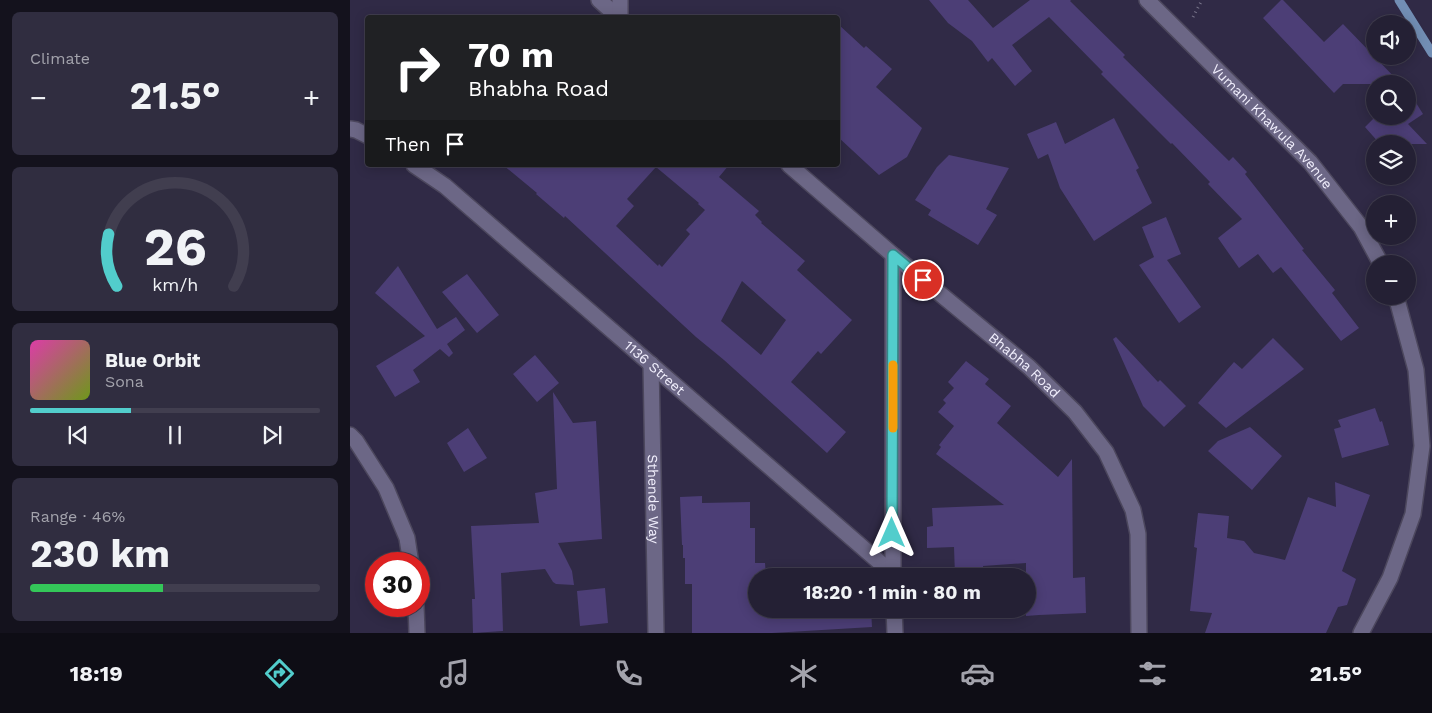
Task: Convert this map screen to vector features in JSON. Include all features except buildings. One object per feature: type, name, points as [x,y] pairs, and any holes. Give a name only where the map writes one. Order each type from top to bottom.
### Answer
[{"type":"street","points":[[599,0],[616,15]]},
{"type":"street","points":[[619,15],[620,0]]},
{"type":"street","name":"Vumani Khawula Avenue","points":[[1148,0],[1310,162],[1360,227],[1376,255]]},
{"type":"street","points":[[350,129],[365,134]]},
{"type":"street","name":"1136 Street","points":[[417,167],[445,186],[885,568]]},
{"type":"street","name":"Bhabha Road","points":[[792,167],[893,255],[1028,367],[1075,412],[1106,452],[1134,510],[1138,534],[1139,633]]},
{"type":"street","points":[[892,568],[893,255]]},
{"type":"street","points":[[1361,633],[1390,578],[1413,514],[1422,446],[1416,370],[1398,305]]},
{"type":"street","name":"Sthende Way","points":[[652,364],[656,633]]},
{"type":"street","points":[[350,435],[356,441],[386,488],[407,538],[410,552]]},
{"type":"street","points":[[416,617],[416,633]]},
{"type":"street","points":[[894,618],[895,633]]},
{"type":"waterway","points":[[1399,0],[1432,53]]},
{"type":"slow traffic","points":[[893,365],[893,428]]},
{"type":"route","points":[[892,533],[893,255],[923,280]]}]
